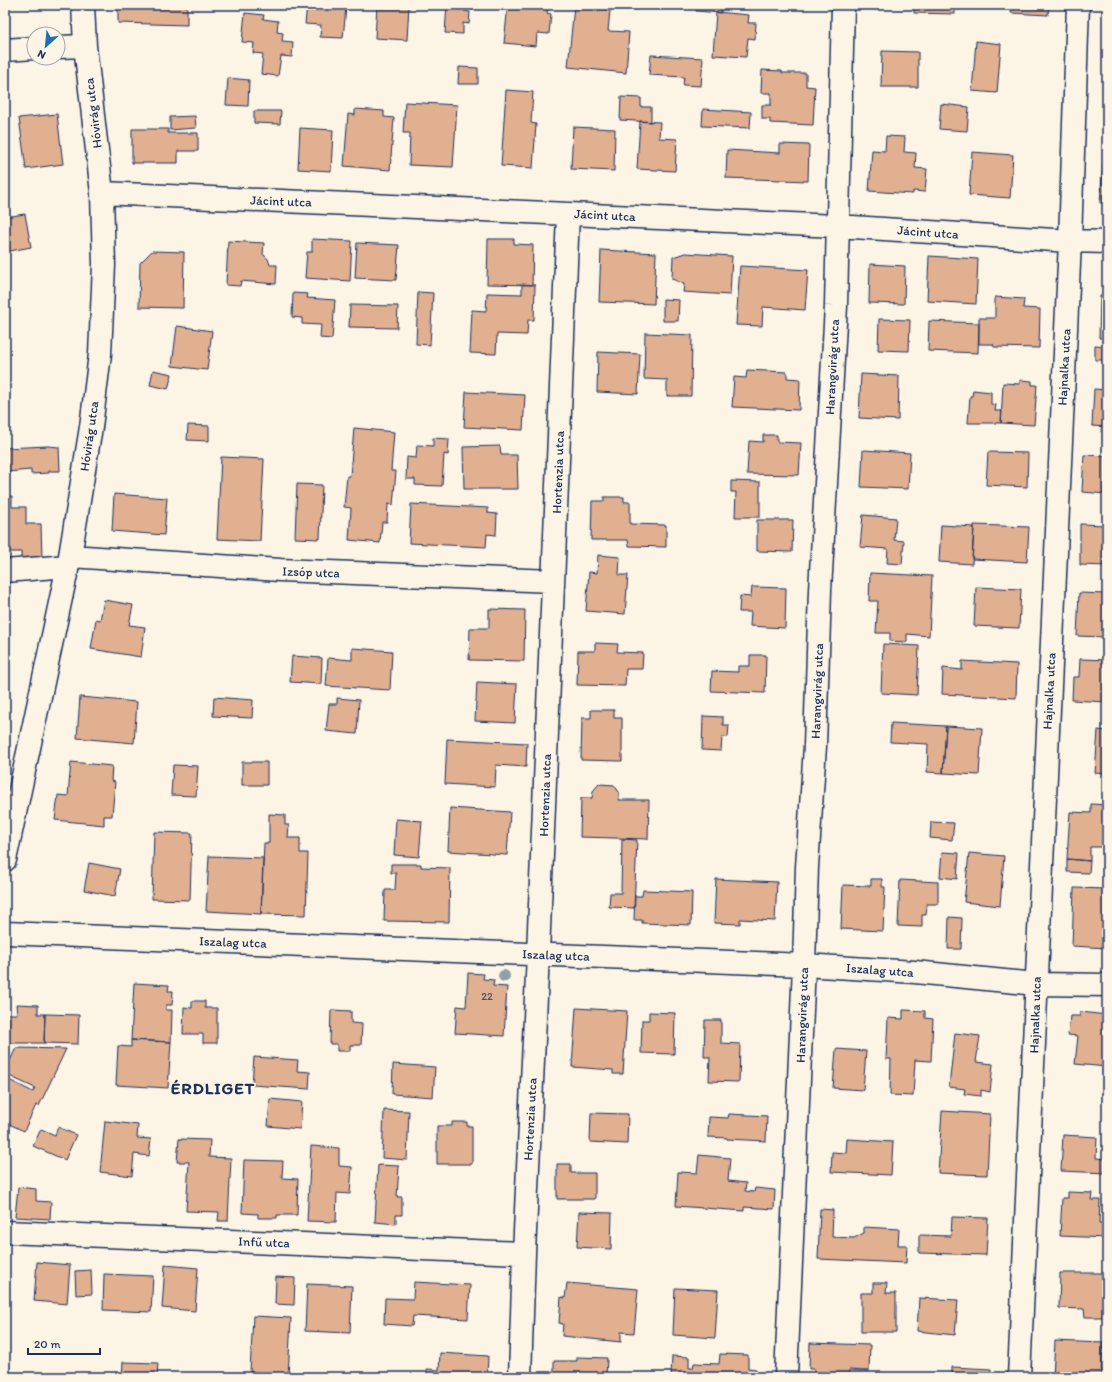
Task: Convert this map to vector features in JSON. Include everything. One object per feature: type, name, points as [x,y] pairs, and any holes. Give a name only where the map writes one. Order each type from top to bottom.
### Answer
[{"type":"street","name":"Hóvirág utca","points":[[5,860],[69,561],[92,427],[100,354],[104,265],[102,193],[85,46],[83,5]]},
{"type":"street","name":"Harangvirág utca","points":[[786,1377],[807,867],[815,746],[820,590],[836,306],[843,5]]},
{"type":"street","name":"Hajnalka utca","points":[[1019,1377],[1070,241],[1078,5]]},
{"type":"street","points":[[66,47],[85,46]]},
{"type":"street","points":[[5,50],[26,49]]},
{"type":"street","name":"Jácint utca","points":[[102,193],[837,226],[1107,242]]},
{"type":"street","name":"Hortenzia utca","points":[[520,1377],[568,214]]},
{"type":"street","name":"Izsóp utca","points":[[5,571],[69,561],[553,581]]},
{"type":"street","name":"Iszalag utca","points":[[5,932],[804,965],[915,972],[1036,984],[1107,985]]},
{"type":"street","name":"Infű utca","points":[[5,1232],[524,1253]]},
{"type":"building","points":[[118,5],[187,5],[187,25],[118,23]]},
{"type":"building","points":[[307,5],[339,5],[338,7],[346,7],[343,38],[320,37],[321,25],[305,24]]},
{"type":"building","points":[[377,5],[409,5],[407,40],[375,38]]},
{"type":"building","points":[[447,5],[464,5],[464,11],[470,12],[469,24],[463,23],[463,34],[445,33]]},
{"type":"building","points":[[508,5],[548,5],[547,13],[551,14],[549,34],[537,33],[536,46],[504,43]]},
{"type":"building","points":[[697,5],[721,5],[721,13],[696,11]]},
{"type":"building","points":[[914,5],[955,5],[955,14],[914,13]]},
{"type":"building","points":[[1012,5],[1049,5],[1048,15],[1011,13]]},
{"type":"building","points":[[574,6],[610,10],[608,31],[629,32],[626,73],[568,67]]},
{"type":"building","points":[[716,12],[749,15],[748,23],[756,23],[755,39],[748,38],[746,57],[713,55]]},
{"type":"building","points":[[245,13],[264,15],[263,19],[278,21],[277,32],[283,33],[282,41],[293,42],[292,57],[281,56],[278,76],[261,74],[263,54],[253,53],[254,43],[242,42]]},
{"type":"building","points":[[976,41],[1001,44],[997,93],[972,91]]},
{"type":"building","points":[[882,51],[918,52],[918,87],[881,87]]},
{"type":"building","points":[[651,55],[703,58],[701,86],[683,85],[684,77],[649,75]]},
{"type":"building","points":[[459,67],[478,68],[478,84],[458,84]]},
{"type":"building","points":[[762,70],[782,71],[782,73],[806,73],[806,86],[815,87],[813,125],[770,123],[770,119],[762,119],[762,105],[771,105],[771,93],[761,93]]},
{"type":"building","points":[[228,78],[249,80],[248,106],[226,105]]},
{"type":"building","points":[[506,90],[533,92],[531,123],[536,124],[533,168],[501,166]]},
{"type":"building","points":[[621,97],[641,98],[641,107],[651,107],[651,122],[620,120]]},
{"type":"building","points":[[405,102],[457,105],[453,167],[409,165],[410,133],[403,133]]},
{"type":"building","points":[[941,104],[969,107],[967,131],[939,129]]},
{"type":"building","points":[[355,109],[384,111],[384,117],[394,118],[390,170],[344,166],[348,114],[355,115]]},
{"type":"building","points":[[703,109],[751,112],[750,128],[702,126]]},
{"type":"building","points":[[254,111],[281,111],[280,124],[254,123]]},
{"type":"building","points":[[57,114],[63,164],[26,169],[19,118]]},
{"type":"building","points":[[195,116],[196,128],[170,130],[170,117]]},
{"type":"building","points":[[640,121],[660,122],[659,138],[677,139],[675,171],[637,169]]},
{"type":"building","points":[[573,127],[615,129],[614,171],[571,169]]},
{"type":"building","points":[[300,128],[333,130],[331,171],[298,169]]},
{"type":"building","points":[[132,129],[168,129],[168,133],[198,133],[198,151],[178,151],[178,163],[132,163]]},
{"type":"building","points":[[886,136],[905,137],[904,152],[916,153],[915,168],[927,169],[925,192],[913,191],[913,194],[869,191],[872,150],[885,151]]},
{"type":"building","points":[[780,144],[809,145],[808,181],[726,178],[727,150],[780,153]]},
{"type":"building","points":[[972,152],[1013,155],[1010,198],[969,195]]},
{"type":"building","points":[[1103,163],[1107,163],[1107,203],[1100,203]]},
{"type":"building","points":[[25,214],[31,247],[5,252],[5,217]]},
{"type":"building","points":[[312,239],[352,241],[350,281],[305,278],[307,252],[312,252]]},
{"type":"building","points":[[488,239],[514,239],[514,244],[533,245],[532,285],[487,284]]},
{"type":"building","points":[[228,241],[264,243],[263,254],[268,259],[270,265],[277,265],[276,284],[241,281],[240,286],[226,285]]},
{"type":"building","points":[[357,243],[399,245],[396,280],[355,278]]},
{"type":"building","points":[[601,250],[656,253],[654,304],[599,302]]},
{"type":"building","points":[[152,251],[184,252],[183,308],[139,307],[140,263]]},
{"type":"building","points":[[685,253],[732,256],[730,295],[683,292],[684,284],[672,279],[673,257]]},
{"type":"building","points":[[929,256],[978,259],[976,304],[927,301]]},
{"type":"building","points":[[870,264],[905,266],[904,304],[869,303]]},
{"type":"building","points":[[740,266],[808,270],[805,310],[763,307],[762,326],[736,325]]},
{"type":"building","points":[[522,284],[535,285],[534,320],[528,320],[527,335],[497,334],[496,354],[470,353],[472,310],[486,311],[487,293],[522,294]]},
{"type":"building","points":[[418,292],[433,293],[430,345],[416,344]]},
{"type":"building","points":[[293,293],[308,294],[307,298],[335,300],[332,339],[320,338],[321,325],[302,324],[302,318],[292,317]]},
{"type":"building","points":[[1100,296],[1107,296],[1107,338],[1099,338]]},
{"type":"building","points":[[995,297],[1024,299],[1023,308],[1040,309],[1039,348],[994,347],[993,344],[979,344],[979,318],[995,318]]},
{"type":"building","points":[[663,299],[679,300],[678,321],[663,321]]},
{"type":"building","points":[[350,305],[398,306],[397,328],[349,327]]},
{"type":"building","points":[[879,319],[910,320],[909,351],[878,350]]},
{"type":"building","points":[[929,321],[979,323],[978,353],[928,351]]},
{"type":"building","points":[[177,326],[212,331],[207,370],[172,366]]},
{"type":"building","points":[[645,333],[692,335],[691,396],[667,396],[667,380],[644,379]]},
{"type":"building","points":[[1095,345],[1107,346],[1107,360],[1095,360]]},
{"type":"building","points":[[598,352],[640,354],[638,394],[597,392]]},
{"type":"building","points":[[153,370],[172,374],[168,389],[150,385]]},
{"type":"building","points":[[747,370],[787,372],[787,378],[800,379],[799,410],[732,407],[734,377],[746,378]]},
{"type":"building","points":[[861,374],[899,376],[898,420],[859,418]]},
{"type":"building","points":[[1020,380],[1032,381],[1032,385],[1037,385],[1034,425],[1001,423],[1003,383],[1020,384]]},
{"type":"building","points":[[1094,389],[1107,390],[1107,427],[1092,426]]},
{"type":"building","points":[[973,390],[991,392],[991,404],[996,405],[995,411],[1002,411],[1001,423],[968,423],[970,396],[972,396]]},
{"type":"building","points":[[466,392],[525,395],[523,430],[464,427]]},
{"type":"building","points":[[188,425],[209,426],[209,441],[187,440]]},
{"type":"building","points":[[354,428],[394,432],[391,471],[396,471],[393,505],[388,504],[387,522],[382,522],[380,543],[349,540],[351,508],[344,507],[347,476],[350,476]]},
{"type":"building","points":[[763,435],[777,435],[777,442],[801,443],[799,475],[747,474],[749,441],[763,442]]},
{"type":"building","points":[[433,438],[449,439],[448,455],[444,454],[442,486],[415,485],[415,479],[406,479],[407,457],[416,458],[417,445],[433,446]]},
{"type":"building","points":[[48,446],[59,447],[60,471],[31,474],[31,470],[6,472],[7,477],[5,477],[5,448]]},
{"type":"building","points":[[500,446],[501,455],[517,455],[518,489],[464,489],[463,447]]},
{"type":"building","points":[[863,450],[910,453],[908,489],[861,487]]},
{"type":"building","points":[[988,452],[1028,453],[1027,487],[986,485]]},
{"type":"building","points":[[1084,455],[1107,456],[1107,494],[1082,492]]},
{"type":"building","points":[[221,457],[264,459],[260,541],[217,539]]},
{"type":"building","points":[[731,481],[760,482],[760,517],[735,517],[736,492],[731,492]]},
{"type":"building","points":[[297,484],[322,485],[320,539],[295,538]]},
{"type":"building","points":[[114,494],[167,498],[164,535],[112,531]]},
{"type":"building","points":[[12,496],[12,507],[26,507],[26,524],[41,524],[42,558],[21,559],[21,552],[5,552],[5,497]]},
{"type":"building","points":[[604,497],[624,497],[624,502],[630,502],[630,524],[666,525],[666,547],[629,546],[628,540],[591,540],[592,501],[604,501]]},
{"type":"building","points":[[411,504],[488,508],[488,513],[497,514],[496,535],[487,534],[486,547],[409,543]]},
{"type":"building","points":[[863,515],[896,518],[894,540],[904,541],[902,564],[887,563],[888,549],[860,547]]},
{"type":"building","points":[[757,520],[793,520],[792,552],[757,551]]},
{"type":"building","points":[[1080,524],[1107,525],[1107,566],[1080,565]]},
{"type":"building","points":[[941,525],[974,527],[972,564],[939,562]]},
{"type":"building","points":[[974,525],[1029,527],[1027,562],[972,559]]},
{"type":"building","points":[[598,555],[620,557],[619,575],[628,575],[625,614],[586,611],[589,572],[597,573]]},
{"type":"building","points":[[870,573],[932,576],[929,636],[907,634],[907,642],[890,641],[890,633],[876,633],[878,601],[869,601]]},
{"type":"building","points":[[752,587],[786,588],[785,628],[750,626],[751,612],[739,612],[740,596],[751,597]]},
{"type":"building","points":[[976,587],[1021,589],[1019,628],[974,626]]},
{"type":"building","points":[[1079,593],[1107,594],[1107,637],[1077,636]]},
{"type":"building","points":[[104,600],[133,605],[129,625],[145,627],[141,657],[91,649],[96,619],[100,620]]},
{"type":"building","points":[[5,603],[7,647],[5,647]]},
{"type":"building","points":[[489,609],[525,610],[524,661],[469,660],[470,628],[489,628]]},
{"type":"building","points":[[595,643],[618,644],[617,652],[643,653],[642,669],[626,669],[625,686],[577,685],[578,651],[595,651]]},
{"type":"building","points":[[883,644],[919,646],[917,695],[881,693]]},
{"type":"building","points":[[352,648],[392,651],[390,690],[326,686],[328,658],[352,660]]},
{"type":"building","points":[[750,655],[766,655],[765,693],[711,691],[712,671],[738,672],[738,666],[750,666]]},
{"type":"building","points":[[292,656],[322,658],[321,684],[290,682]]},
{"type":"building","points":[[1080,659],[1107,660],[1107,702],[1072,700],[1073,677],[1079,677]]},
{"type":"building","points":[[962,661],[1017,664],[1016,698],[942,694],[943,668],[962,670]]},
{"type":"building","points":[[477,682],[517,684],[515,723],[475,721]]},
{"type":"building","points":[[80,697],[137,702],[134,743],[77,738]]},
{"type":"building","points":[[214,697],[253,700],[252,718],[213,716]]},
{"type":"building","points":[[337,698],[359,700],[357,734],[326,731],[329,704],[337,704]]},
{"type":"building","points":[[591,710],[614,710],[614,718],[622,718],[622,761],[581,760],[582,718],[591,718]]},
{"type":"building","points":[[703,716],[723,717],[723,725],[729,725],[728,737],[722,737],[721,751],[702,750]]},
{"type":"building","points":[[891,723],[946,726],[943,773],[927,772],[928,744],[890,742]]},
{"type":"building","points":[[946,726],[982,728],[979,775],[943,773]]},
{"type":"building","points":[[1098,730],[1107,731],[1107,774],[1095,773]]},
{"type":"building","points":[[447,739],[527,743],[526,767],[496,765],[495,787],[445,784]]},
{"type":"building","points":[[71,762],[112,766],[111,781],[115,782],[112,816],[104,816],[104,825],[55,820],[58,795],[68,796]]},
{"type":"building","points":[[242,762],[267,762],[267,785],[242,785]]},
{"type":"building","points":[[173,765],[198,766],[196,796],[171,795]]},
{"type":"building","points":[[599,784],[614,785],[619,792],[619,800],[649,800],[648,839],[580,837],[581,798],[592,798],[593,791]]},
{"type":"building","points":[[1091,804],[1107,805],[1103,847],[1090,847],[1090,861],[1067,859],[1070,812],[1091,813]]},
{"type":"building","points":[[450,808],[510,812],[507,855],[448,851]]},
{"type":"building","points":[[269,814],[285,815],[285,825],[289,825],[288,838],[300,838],[300,853],[308,853],[306,915],[261,914],[264,843],[269,843]]},
{"type":"building","points":[[396,819],[422,821],[419,857],[394,855]]},
{"type":"building","points":[[931,822],[954,823],[952,840],[930,838]]},
{"type":"building","points":[[154,832],[192,833],[190,900],[152,899]]},
{"type":"building","points":[[622,839],[637,840],[634,908],[609,907],[610,893],[621,893]]},
{"type":"building","points":[[942,852],[959,853],[957,879],[940,877]]},
{"type":"building","points":[[969,853],[1004,856],[1000,906],[964,902]]},
{"type":"building","points":[[209,856],[263,858],[261,914],[206,911]]},
{"type":"building","points":[[1067,859],[1090,861],[1089,873],[1067,872]]},
{"type":"building","points":[[89,863],[120,869],[115,896],[84,890]]},
{"type":"building","points":[[391,864],[421,864],[421,867],[450,868],[449,922],[384,921],[385,890],[395,890],[396,873],[391,873]]},
{"type":"building","points":[[716,879],[777,882],[775,921],[740,919],[740,924],[714,923]]},
{"type":"building","points":[[871,879],[882,879],[882,887],[885,887],[883,931],[841,929],[843,885],[871,886]]},
{"type":"building","points":[[900,880],[938,882],[938,904],[927,904],[926,915],[922,915],[922,927],[898,926]]},
{"type":"building","points":[[1074,888],[1107,889],[1107,948],[1072,946]]},
{"type":"building","points":[[643,890],[692,892],[691,925],[642,923],[642,920],[634,920],[635,896],[642,896]]},
{"type":"building","points":[[949,917],[962,918],[961,949],[948,949]]},
{"type":"building","points":[[468,973],[484,974],[483,979],[494,980],[493,986],[507,987],[504,1036],[455,1033],[457,1006],[466,1007]]},
{"type":"building","points":[[134,983],[169,985],[168,991],[173,991],[172,1005],[166,1005],[166,1010],[172,1010],[171,1042],[131,1040]]},
{"type":"building","points":[[192,1001],[205,1001],[205,1008],[217,1008],[217,1043],[203,1043],[203,1034],[183,1034],[184,1007],[192,1008]]},
{"type":"building","points":[[16,1004],[38,1005],[38,1014],[45,1014],[44,1043],[5,1043],[5,1014],[17,1014]]},
{"type":"building","points":[[576,1008],[627,1011],[623,1074],[613,1074],[613,1070],[572,1067]]},
{"type":"building","points":[[331,1010],[351,1011],[351,1023],[362,1024],[361,1045],[350,1045],[350,1051],[337,1051],[337,1044],[330,1044]]},
{"type":"building","points":[[903,1010],[925,1011],[925,1018],[933,1019],[931,1061],[915,1060],[913,1096],[890,1095],[891,1059],[886,1059],[888,1018],[903,1019]]},
{"type":"building","points":[[649,1012],[675,1013],[674,1054],[641,1053],[642,1020],[649,1020]]},
{"type":"building","points":[[1080,1012],[1107,1015],[1107,1067],[1075,1064],[1078,1036],[1068,1035],[1070,1016],[1080,1016]]},
{"type":"building","points":[[45,1014],[79,1015],[78,1044],[44,1043]]},
{"type":"building","points":[[705,1020],[721,1020],[721,1043],[740,1044],[739,1082],[709,1081],[710,1057],[704,1057]]},
{"type":"building","points":[[955,1033],[980,1036],[976,1062],[993,1064],[990,1092],[981,1090],[981,1096],[964,1094],[965,1089],[949,1087]]},
{"type":"building","points":[[131,1040],[171,1042],[168,1088],[116,1085],[118,1046],[131,1047]]},
{"type":"building","points":[[16,1048],[66,1049],[39,1106],[36,1105],[24,1131],[5,1122],[5,1078],[33,1092],[35,1088],[5,1074]]},
{"type":"building","points":[[836,1049],[866,1051],[863,1090],[833,1088]]},
{"type":"building","points":[[254,1057],[298,1060],[297,1071],[310,1072],[309,1089],[252,1085]]},
{"type":"building","points":[[393,1064],[435,1067],[433,1097],[392,1094]]},
{"type":"building","points":[[270,1099],[302,1102],[300,1129],[268,1126]]},
{"type":"building","points":[[384,1110],[409,1111],[407,1160],[382,1158]]},
{"type":"building","points":[[942,1111],[990,1114],[987,1175],[938,1173]]},
{"type":"building","points":[[591,1113],[628,1114],[627,1144],[590,1142]]},
{"type":"building","points":[[729,1114],[767,1116],[766,1141],[708,1137],[709,1117],[728,1118]]},
{"type":"building","points":[[105,1121],[138,1125],[137,1138],[151,1139],[149,1156],[134,1154],[132,1176],[100,1172]]},
{"type":"building","points":[[452,1122],[467,1122],[467,1126],[472,1126],[472,1164],[437,1164],[437,1126],[452,1126]]},
{"type":"building","points":[[58,1127],[76,1135],[65,1160],[33,1146],[41,1129],[55,1135]]},
{"type":"building","points":[[1063,1135],[1097,1137],[1096,1158],[1107,1159],[1107,1173],[1061,1171]]},
{"type":"building","points":[[179,1139],[210,1140],[209,1157],[231,1158],[228,1221],[218,1221],[219,1212],[186,1211],[189,1162],[177,1162]]},
{"type":"building","points":[[847,1139],[893,1142],[891,1175],[831,1172],[832,1152],[846,1153]]},
{"type":"building","points":[[311,1146],[339,1148],[339,1166],[352,1167],[350,1194],[337,1193],[336,1222],[307,1221]]},
{"type":"building","points":[[699,1155],[730,1158],[728,1181],[746,1183],[745,1191],[754,1192],[755,1188],[775,1190],[774,1209],[744,1207],[744,1211],[676,1206],[678,1172],[697,1173]]},
{"type":"building","points":[[244,1160],[283,1161],[282,1178],[298,1179],[297,1215],[277,1215],[277,1218],[258,1218],[258,1214],[242,1213]]},
{"type":"building","points":[[557,1164],[571,1164],[571,1173],[595,1173],[595,1199],[557,1199]]},
{"type":"building","points":[[378,1165],[399,1166],[397,1197],[402,1197],[402,1215],[396,1215],[396,1224],[375,1222]]},
{"type":"building","points":[[18,1187],[36,1189],[36,1201],[51,1202],[50,1219],[15,1217]]},
{"type":"building","points":[[1068,1192],[1092,1193],[1091,1200],[1100,1200],[1099,1224],[1107,1224],[1107,1238],[1060,1236],[1062,1198],[1068,1198]]},
{"type":"building","points":[[820,1209],[833,1210],[832,1237],[854,1238],[864,1233],[864,1227],[899,1229],[898,1245],[907,1245],[906,1263],[818,1259]]},
{"type":"building","points":[[579,1212],[612,1213],[611,1249],[577,1247]]},
{"type":"building","points":[[952,1217],[988,1218],[986,1255],[919,1253],[919,1235],[951,1236]]},
{"type":"building","points":[[37,1262],[70,1265],[67,1304],[34,1301]]},
{"type":"building","points":[[165,1265],[198,1268],[195,1311],[162,1308]]},
{"type":"building","points":[[91,1270],[92,1294],[76,1295],[75,1271]]},
{"type":"building","points":[[1060,1273],[1106,1273],[1107,1317],[1085,1317],[1084,1309],[1059,1308]]},
{"type":"building","points":[[104,1274],[153,1276],[151,1312],[103,1310]]},
{"type":"building","points":[[276,1277],[295,1278],[294,1305],[275,1304]]},
{"type":"building","points":[[414,1282],[470,1285],[468,1319],[413,1316],[412,1326],[384,1324],[385,1298],[413,1299]]},
{"type":"building","points":[[567,1283],[638,1289],[634,1333],[621,1332],[621,1342],[562,1336],[563,1324],[559,1323],[561,1297],[565,1298]]},
{"type":"building","points":[[873,1283],[887,1283],[886,1293],[896,1293],[896,1332],[861,1332],[861,1293],[873,1293]]},
{"type":"building","points":[[307,1284],[352,1286],[350,1333],[305,1331]]},
{"type":"building","points":[[675,1288],[718,1290],[715,1338],[673,1335]]},
{"type":"building","points":[[919,1298],[958,1300],[955,1335],[917,1331]]},
{"type":"building","points":[[253,1316],[291,1318],[288,1377],[268,1377],[268,1373],[250,1372]]},
{"type":"building","points":[[1055,1341],[1103,1343],[1101,1377],[1053,1377]]},
{"type":"building","points":[[810,1343],[870,1345],[869,1371],[849,1370],[849,1377],[814,1377],[814,1369],[809,1369]]},
{"type":"building","points":[[440,1353],[488,1356],[487,1377],[427,1377],[427,1369],[439,1370]]},
{"type":"building","points":[[720,1354],[748,1355],[748,1368],[756,1369],[756,1377],[671,1377],[672,1356],[689,1357],[689,1368],[693,1368],[694,1363],[719,1364]]},
{"type":"building","points":[[577,1357],[607,1358],[606,1377],[554,1377],[554,1361],[577,1361]]},
{"type":"building","points":[[123,1362],[158,1363],[157,1377],[122,1377]]},
{"type":"building","points":[[952,1367],[991,1369],[990,1377],[952,1377]]},
{"type":"district","name":"ÉRDLIGET","points":[[213,1088]]}]
